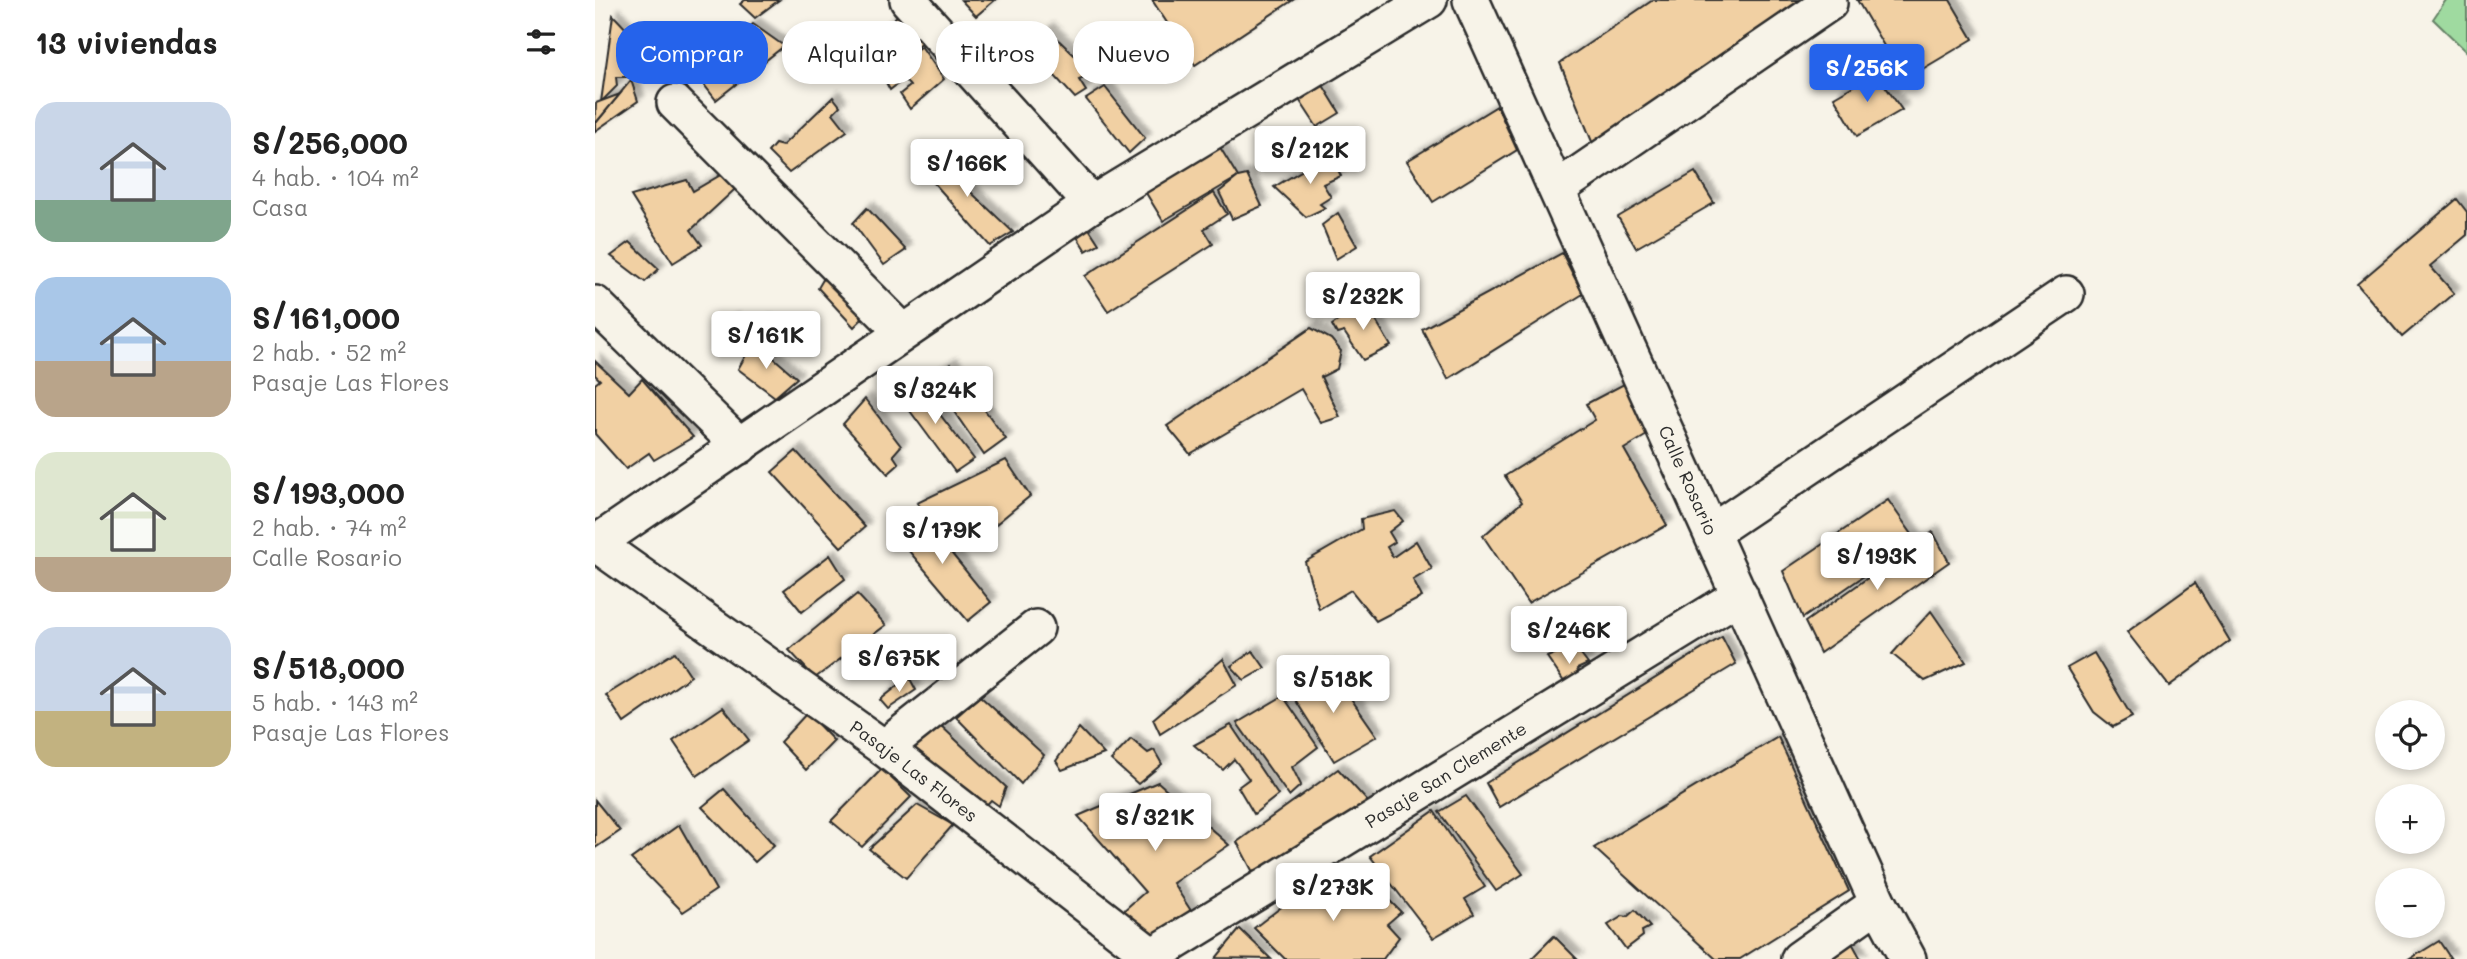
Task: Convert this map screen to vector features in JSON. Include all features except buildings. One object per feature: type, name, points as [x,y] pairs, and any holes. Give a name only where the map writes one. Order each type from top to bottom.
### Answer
[{"type":"street","points":[[908,0],[1092,204]]},
{"type":"street","points":[[595,543],[1092,204],[1429,0]]},
{"type":"street","name":"Calle Rosario","points":[[1471,0],[1878,903],[1908,959]]},
{"type":"street","points":[[1557,189],[1829,3]]},
{"type":"street","points":[[675,103],[903,332]]},
{"type":"street","points":[[1711,532],[2066,294]]},
{"type":"street","points":[[595,304],[740,446]]},
{"type":"street","name":"Pasaje Las Flores","points":[[595,543],[884,748],[1154,958]]},
{"type":"street","name":"Pasaje San Clemente","points":[[1154,958],[1739,595]]},
{"type":"street","points":[[884,748],[1035,628]]},
{"type":"street","points":[[1800,959],[1878,903]]},
{"type":"green space","points":[[2446,0],[2467,0],[2467,52],[2433,19]]}]
